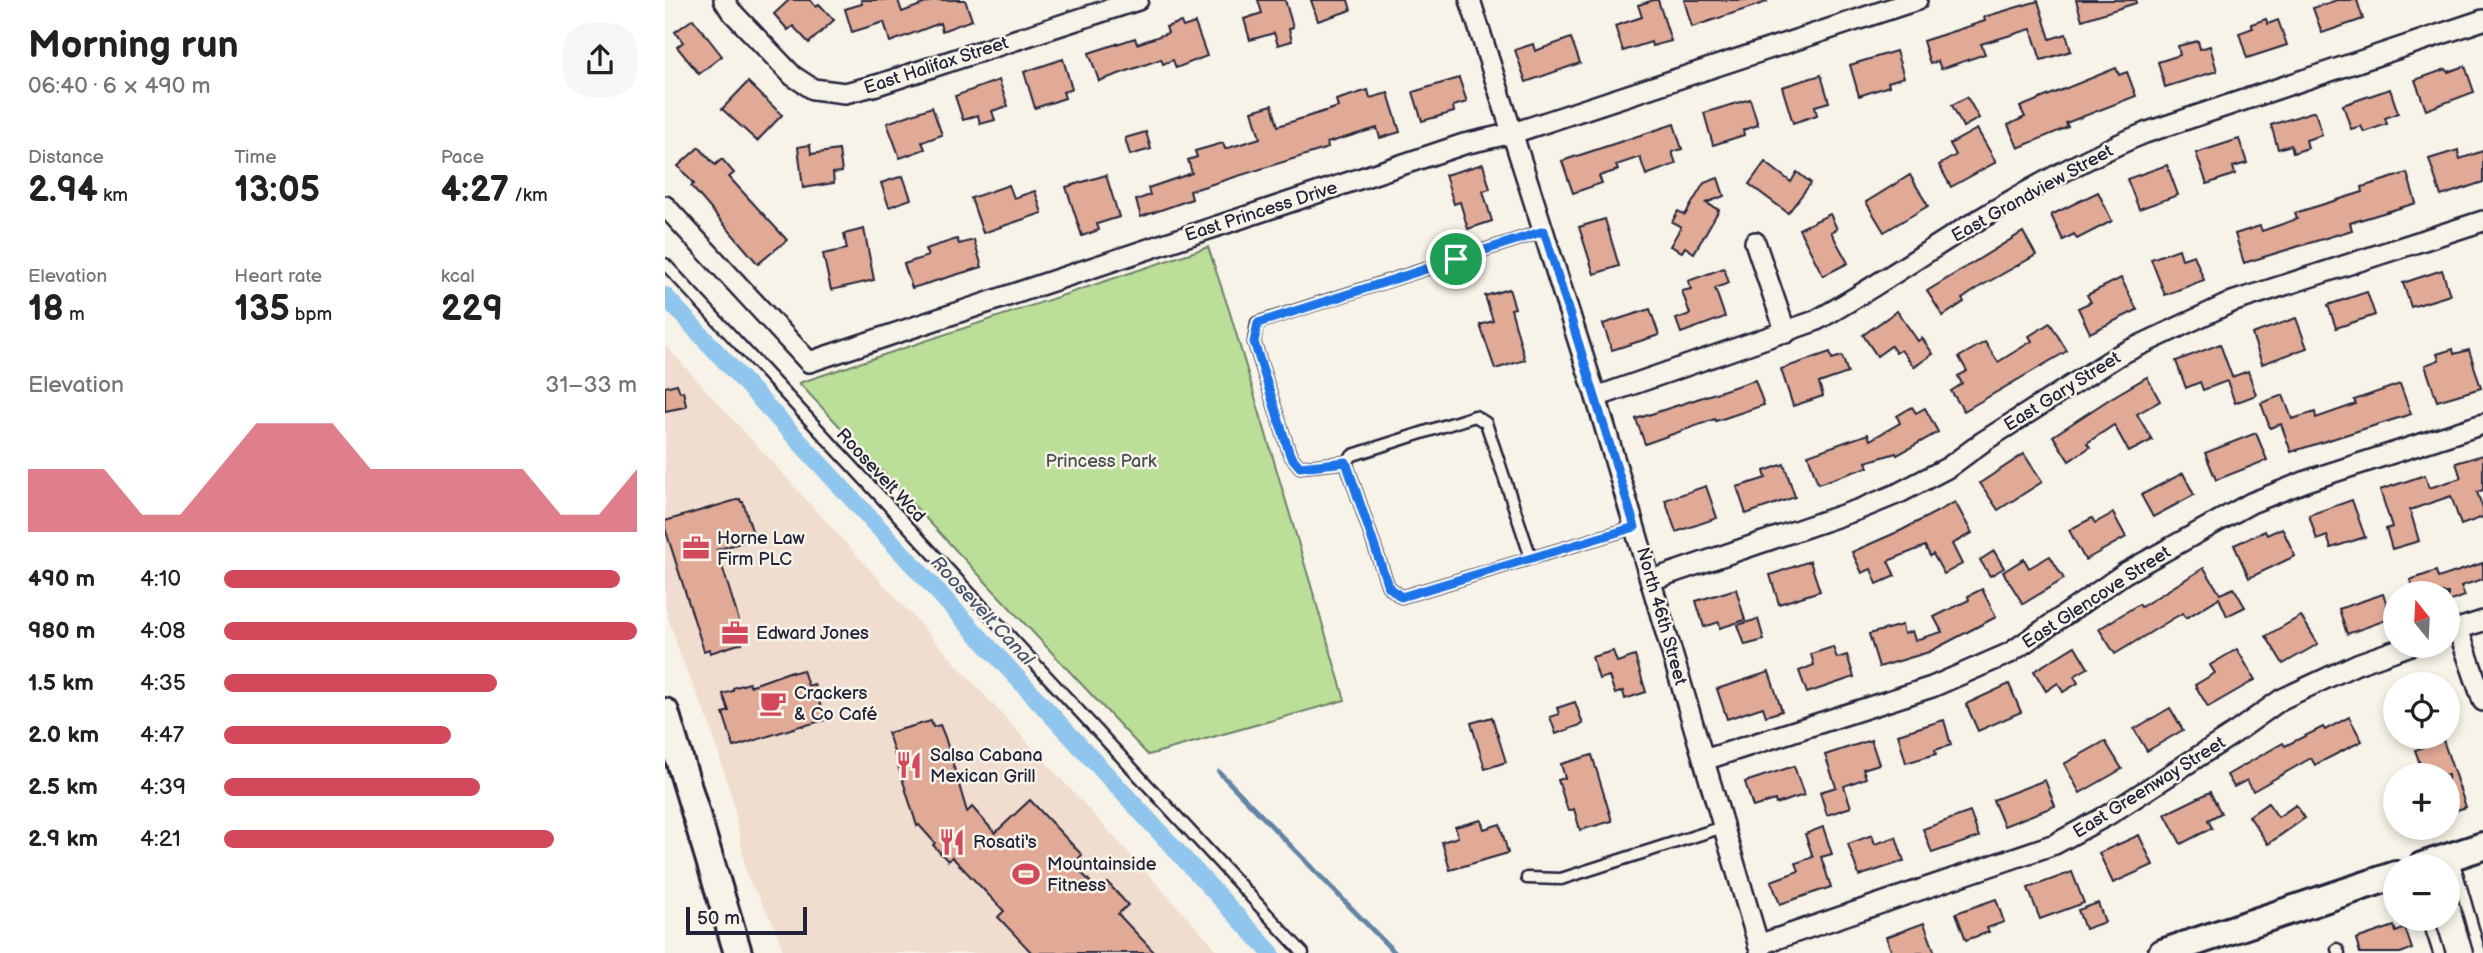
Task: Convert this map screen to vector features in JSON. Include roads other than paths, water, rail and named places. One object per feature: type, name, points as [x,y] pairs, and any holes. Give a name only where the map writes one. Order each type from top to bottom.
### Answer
[{"type":"main road","points":[[665,712],[738,953]]},
{"type":"main road","points":[[2458,854],[2483,846]]},
{"type":"main road","points":[[2162,953],[2383,879]]},
{"type":"street","name":"East Halifax Street","points":[[725,0],[731,11],[793,76],[813,89],[845,93],[1137,0]]},
{"type":"street","name":"North 46th Street","points":[[1470,0],[1596,397],[1759,949]]},
{"type":"street","name":"East Princess Drive","points":[[665,206],[809,362],[1464,144],[1513,133],[1917,0]]},
{"type":"street","name":"East Grandview Street","points":[[1596,397],[1786,332],[1848,303],[1970,225],[2106,149],[2483,20]]},
{"type":"street","name":"East Gary Street","points":[[1651,580],[1860,509],[1899,493],[1949,467],[1984,440],[2119,355],[2232,302],[2483,221]]},
{"type":"street","points":[[1755,242],[1786,332]]},
{"type":"street","name":"East Glencove Street","points":[[1704,760],[1932,688],[2010,653],[2125,573],[2251,503],[2309,480],[2483,424]]},
{"type":"street","points":[[2461,628],[2483,621]]},
{"type":"street","points":[[2461,649],[2483,701]]},
{"type":"street","name":"East Greenway Street","points":[[1759,949],[2055,844],[2108,816],[2282,699],[2383,655]]},
{"type":"lane","points":[[1531,558],[1486,423],[1475,416],[1353,455],[1346,462],[1300,467],[1290,455],[1254,342],[1258,323],[1544,231]]},
{"type":"lane","name":"Roosevelt Wcd","points":[[665,264],[1303,953]]},
{"type":"lane","points":[[1346,462],[1388,586],[1401,597],[1635,527]]},
{"type":"lane","points":[[1527,878],[1561,878],[1723,827]]},
{"type":"lane","points":[[2460,884],[2480,953]]},
{"type":"lane","points":[[2432,931],[2439,953]]},
{"type":"waterway","name":"Roosevelt Canal","points":[[665,296],[1271,953]]},
{"type":"waterway","points":[[1219,772],[1395,953]]},
{"type":"place","name":"Horne Law Firm PLC","points":[[696,548]]},
{"type":"place","name":"Edward Jones","points":[[735,633]]},
{"type":"place","name":"Crackers & Co Café","points":[[773,703]]},
{"type":"place","name":"Salsa Cabana Mexican Grill","points":[[909,765]]},
{"type":"place","name":"Rosati's","points":[[952,842]]},
{"type":"place","name":"Mountainside Fitness","points":[[1026,874]]},
{"type":"park label","name":"Princess Park","points":[[1101,461]]}]
